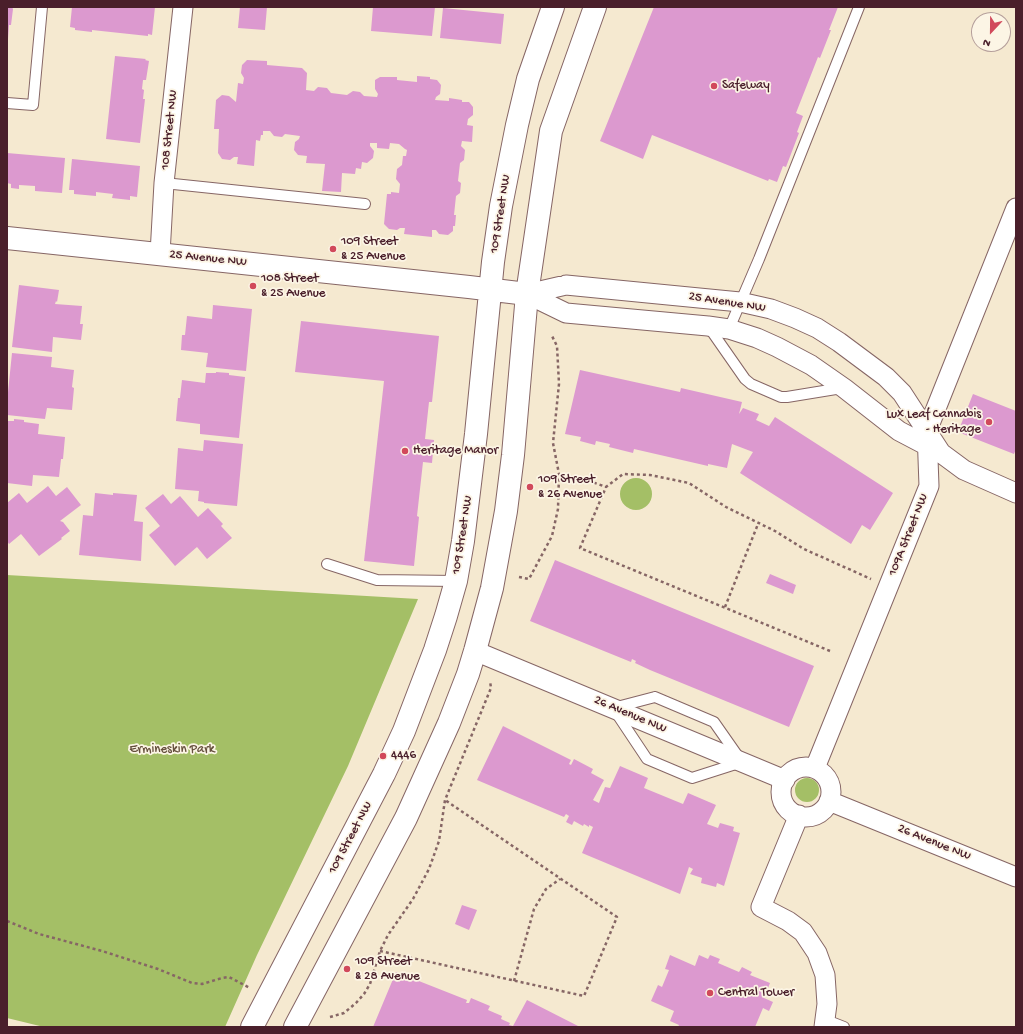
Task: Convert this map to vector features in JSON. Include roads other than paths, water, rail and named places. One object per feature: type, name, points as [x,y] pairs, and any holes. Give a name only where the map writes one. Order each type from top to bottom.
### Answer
[{"type":"street","name":"108 Street NW","points":[[160,254],[164,184],[183,7]]},
{"type":"street","points":[[295,1027],[406,818],[449,722],[475,651],[492,588],[506,511],[514,448],[527,294],[551,131],[595,7]]},
{"type":"street","name":"109 Street NW","points":[[257,1025],[384,774],[404,731],[435,650],[446,616],[456,580],[471,484],[490,289],[501,206],[528,79],[551,8]]},
{"type":"street","name":"109A Street NW","points":[[815,768],[929,486],[932,443],[1016,208]]},
{"type":"street","name":"25 Avenue NW","points":[[7,238],[490,289],[527,294],[566,313],[729,329],[777,346],[811,365],[844,388],[899,431],[932,443]]},
{"type":"street","name":"25 Avenue NW","points":[[527,294],[566,285],[740,302],[771,309],[795,318],[817,328],[839,342],[866,361],[902,393],[932,443],[964,470],[1016,493]]},
{"type":"street","name":"26 Avenue NW","points":[[475,651],[785,780]]},
{"type":"street","points":[[801,767],[815,768],[822,772],[830,785],[831,793],[826,807],[813,815],[799,815],[792,812],[783,801],[782,794],[785,780],[794,770],[801,767]]},
{"type":"street","name":"26 Avenue NW","points":[[829,801],[1016,877]]},
{"type":"street","points":[[799,815],[761,907],[788,921],[803,932],[818,953],[825,975],[828,1004],[825,1023]]},
{"type":"lane","points":[[7,103],[33,105],[42,7]]},
{"type":"lane","points":[[729,329],[859,7]]},
{"type":"lane","points":[[164,184],[365,204]]},
{"type":"lane","points":[[708,326],[745,379],[751,384],[781,397],[844,388]]},
{"type":"lane","points":[[327,564],[377,580],[456,580]]},
{"type":"lane","points":[[655,697],[714,722],[742,762],[692,778],[647,759],[614,708],[655,697]]},
{"type":"lane","points":[[825,1023],[844,1027]]},
{"type":"place","name":"Safeway","points":[[714,86]]},
{"type":"place","name":"109 Street & 25 Avenue","points":[[333,249]]},
{"type":"place","name":"108 Street & 25 Avenue","points":[[253,286]]},
{"type":"place","name":"Lux Leaf Cannabis - Heritage","points":[[989,422]]},
{"type":"place","name":"Heritage Manor","points":[[405,451]]},
{"type":"place","name":"109 Street & 26 Avenue","points":[[530,487]]},
{"type":"place","name":"4446","points":[[383,756]]},
{"type":"place","name":"109 Street & 28 Avenue","points":[[347,969]]},
{"type":"place","name":"Central Tower","points":[[710,993]]},
{"type":"park label","name":"Ermineskin Park","points":[[172,750]]}]
